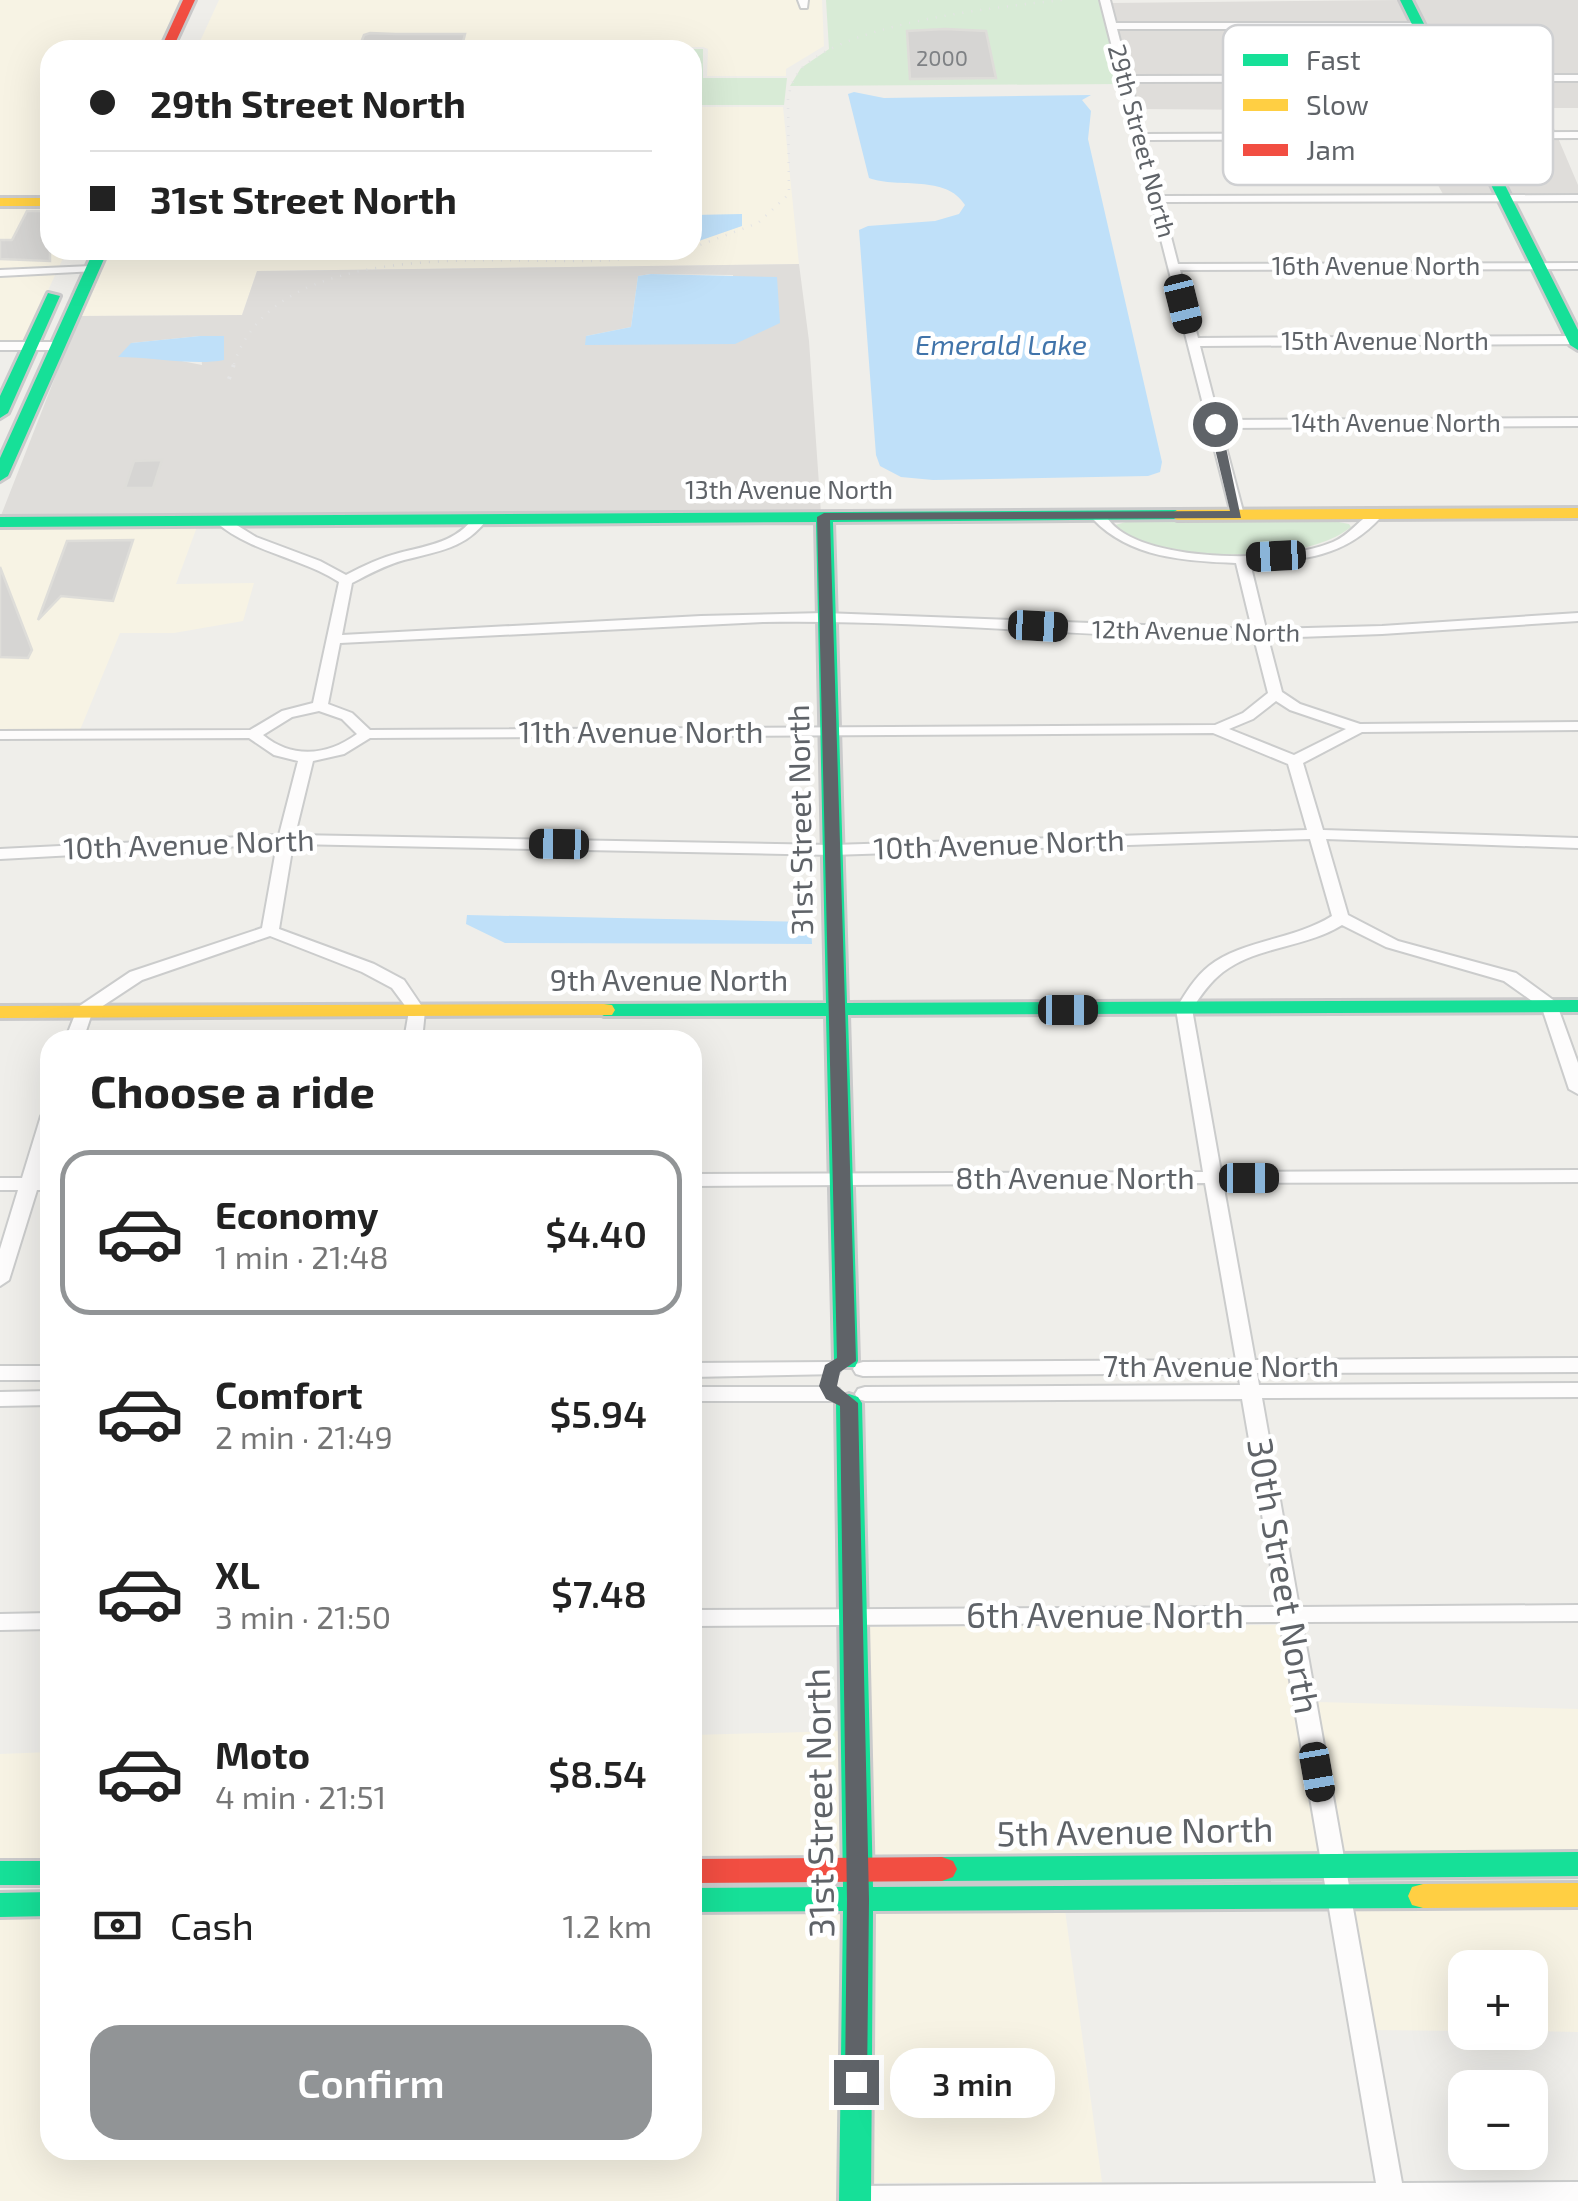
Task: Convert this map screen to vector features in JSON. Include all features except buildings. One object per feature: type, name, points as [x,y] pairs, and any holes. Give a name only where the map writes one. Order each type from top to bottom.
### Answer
[{"type":"main road","points":[[170,40],[188,0]]},
{"type":"main road","points":[[194,40],[212,0]]},
{"type":"main road","points":[[1406,0],[1418,25]]},
{"type":"main road","points":[[1498,185],[1577,342]]},
{"type":"main road","points":[[0,202],[40,202]]},
{"type":"main road","points":[[0,413],[70,260]]},
{"type":"main road","points":[[0,476],[10,433],[58,346],[96,260]]},
{"type":"main road","name":"13th Avenue North","points":[[0,522],[1578,514]]},
{"type":"main road","name":"31st Street North","points":[[824,517],[847,1366]]},
{"type":"main road","name":"9th Avenue North","points":[[0,1012],[1578,1006]]},
{"type":"main road","name":"31st Street North","points":[[849,1397],[858,1900],[855,2199]]},
{"type":"main road","name":"5th Avenue North","points":[[702,1871],[1578,1864]]},
{"type":"main road","points":[[0,1873],[40,1873]]},
{"type":"main road","name":"5th Avenue North","points":[[702,1900],[1578,1896]]},
{"type":"main road","points":[[0,1905],[40,1904]]},
{"type":"street","name":"29th Street North","points":[[1105,0],[1237,515]]},
{"type":"street","points":[[1112,26],[1223,26]]},
{"type":"street","points":[[1127,79],[1223,79]]},
{"type":"street","points":[[1553,135],[1578,135]]},
{"type":"street","points":[[1143,137],[1223,137]]},
{"type":"street","points":[[1156,199],[1578,198]]},
{"type":"street","points":[[0,273],[70,260]]},
{"type":"street","name":"16th Avenue North","points":[[1174,267],[1578,266]]},
{"type":"street","name":"15th Avenue North","points":[[1193,342],[1577,342]]},
{"type":"street","points":[[0,346],[58,346]]},
{"type":"street","name":"14th Avenue North","points":[[1215,424],[1578,422]]},
{"type":"street","points":[[1098,516],[1104,529],[1137,545],[1194,556],[1242,558],[1306,554],[1334,547],[1376,514]]},
{"type":"street","points":[[346,582],[393,558],[470,536],[481,518]]},
{"type":"street","points":[[222,520],[249,541],[313,561],[346,582]]},
{"type":"street","points":[[1242,558],[1275,694],[1295,707],[1359,728],[1578,726]]},
{"type":"street","points":[[320,706],[346,582]]},
{"type":"street","name":"12th Avenue North","points":[[334,640],[826,617],[1262,634],[1441,628],[1578,618]]},
{"type":"street","points":[[1215,729],[1263,708],[1275,694]]},
{"type":"street","points":[[0,735],[253,734],[287,714],[320,706],[347,716],[366,734],[342,749],[306,760],[268,745],[253,734]]},
{"type":"street","points":[[1295,761],[1359,728]]},
{"type":"street","points":[[1215,729],[1295,761],[1341,918],[1392,944],[1510,976],[1550,1006],[1578,1090]]},
{"type":"street","name":"11th Avenue North","points":[[366,734],[1215,729]]},
{"type":"street","points":[[270,931],[286,839],[306,760]]},
{"type":"street","name":"10th Avenue North","points":[[0,854],[286,839],[832,850],[1314,834],[1578,843]]},
{"type":"street","points":[[1184,1009],[1202,981],[1225,963],[1296,943],[1341,918]]},
{"type":"street","points":[[77,1030],[84,1011],[136,976],[270,931],[368,968],[398,984],[418,1010],[415,1030]]},
{"type":"street","name":"30th Street North","points":[[1184,1009],[1392,2198]]},
{"type":"street","points":[[0,1280],[40,1147]]},
{"type":"street","name":"8th Avenue North","points":[[702,1180],[1578,1176]]},
{"type":"street","points":[[0,1184],[40,1184]]},
{"type":"street","points":[[847,1366],[868,1376],[849,1397],[828,1386],[847,1366]]},
{"type":"street","name":"7th Avenue North","points":[[702,1370],[847,1366],[1578,1366]]},
{"type":"street","points":[[0,1373],[40,1373]]},
{"type":"street","name":"7th Avenue North","points":[[702,1394],[849,1397],[1578,1390]]},
{"type":"street","points":[[0,1399],[40,1398]]},
{"type":"street","name":"6th Avenue North","points":[[702,1618],[1578,1614]]},
{"type":"street","points":[[0,1622],[40,1621]]},
{"type":"street","points":[[855,2199],[1392,2198],[1578,2193]]},
{"type":"shaded area","points":[[0,0],[183,0],[165,40],[40,40],[40,199],[0,199]]},
{"type":"shaded area","points":[[219,0],[798,0],[799,8],[809,8],[808,0],[822,0],[824,46],[786,69],[786,76],[707,76],[708,49],[702,47],[702,40],[201,40]]},
{"type":"shaded area","points":[[1401,0],[1413,24],[1117,24],[1111,3]]},
{"type":"shaded area","points":[[1411,0],[1578,0],[1578,76],[1553,76],[1553,25],[1424,25]]},
{"type":"shaded area","points":[[1118,28],[1223,28],[1223,77],[1131,77]]},
{"type":"shaded area","points":[[1553,80],[1578,80],[1578,108],[1553,108]]},
{"type":"shaded area","points":[[1132,81],[1223,81],[1223,110],[1140,109]]},
{"type":"shaded area","points":[[702,107],[783,107],[799,264],[257,271],[242,315],[79,316],[103,260],[702,260],[702,240],[741,226],[742,215],[702,215]]},
{"type":"shaded area","points":[[1553,138],[1558,138],[1578,185],[1578,196],[1509,196],[1504,185],[1553,185]]},
{"type":"shaded area","points":[[1438,185],[1492,185],[1497,196],[1444,196]]},
{"type":"shaded area","points":[[0,204],[40,204],[40,260],[62,260],[59,267],[0,270]]},
{"type":"shaded area","points":[[799,264],[809,341],[821,513],[0,518],[79,316],[242,315],[257,271]],"holes":[[[733,275],[734,344],[586,336],[631,327],[638,276]],[[200,336],[202,365],[161,357],[131,343]]]},
{"type":"shaded area","points":[[56,273],[24,343],[0,343],[0,276]]},
{"type":"shaded area","points":[[198,524],[176,584],[254,583],[243,621],[174,633],[120,633],[80,730],[0,731],[0,525]]},
{"type":"shaded area","points":[[1279,1625],[1319,1853],[870,1859],[863,1627]]},
{"type":"shaded area","points":[[1317,1702],[1578,1709],[1578,1852],[1344,1853]]},
{"type":"shaded area","points":[[842,1731],[844,1859],[702,1860],[702,1735]]},
{"type":"shaded area","points":[[40,1752],[40,1860],[0,1860],[0,1754]]},
{"type":"shaded area","points":[[1578,1907],[1578,2032],[1548,2031],[1548,1950],[1448,1950],[1448,2031],[1376,2030],[1354,1908]]},
{"type":"shaded area","points":[[1065,1910],[1102,2182],[869,2183],[871,1912]]},
{"type":"shaded area","points":[[702,1912],[845,1912],[840,2201],[0,2201],[0,1916],[40,1916],[40,2160],[702,2160]]},
{"type":"green space","points":[[826,0],[1099,0],[1121,84],[790,86],[801,68],[829,49]]},
{"type":"green space","points":[[702,49],[703,78],[787,78],[784,105],[702,105]]},
{"type":"green space","points":[[1328,520],[1351,527],[1329,540],[1300,548],[1232,555],[1164,547],[1112,526],[1129,521]]},
{"type":"water","name":"Emerald Lake","points":[[848,94],[884,98],[1091,95],[1082,100],[1091,111],[1088,139],[1162,462],[1160,472],[1148,476],[933,480],[901,477],[880,466],[876,455],[859,230],[935,221],[959,214],[965,205],[946,189],[869,178]]},
{"type":"water","points":[[742,214],[742,226],[702,240],[702,215]]},
{"type":"water","points":[[638,276],[777,277],[780,323],[735,344],[585,345],[586,336],[631,327]]},
{"type":"water","points":[[224,336],[224,360],[186,362],[118,357],[131,343]]},
{"type":"water","points":[[467,915],[811,922],[812,944],[505,943],[466,924]]},
{"type":"railway","points":[[702,244],[758,223],[789,194],[788,99],[793,81],[804,66],[856,38],[891,28],[965,12],[1063,0]]},
{"type":"railway","points":[[234,364],[257,323],[293,295],[338,277],[389,266],[498,260]]},
{"type":"railway","points":[[498,260],[604,260]]},
{"type":"railway","points":[[229,379],[234,364]]},
{"type":"traffic: fast","points":[[1406,0],[1418,25]]},
{"type":"traffic: fast","points":[[1498,185],[1578,345]]},
{"type":"traffic: fast","points":[[0,476],[97,260]]},
{"type":"traffic: fast","points":[[0,413],[53,296]]},
{"type":"traffic: fast","points":[[0,522],[1177,515]]},
{"type":"traffic: fast","points":[[824,517],[846,1361]]},
{"type":"traffic: fast","points":[[604,1010],[1578,1006]]},
{"type":"traffic: fast","points":[[849,1403],[858,1900],[855,2201]]},
{"type":"traffic: fast","points":[[942,1869],[1578,1864]]},
{"type":"traffic: fast","points":[[0,1873],[40,1873]]},
{"type":"traffic: fast","points":[[702,1900],[1423,1896]]},
{"type":"traffic: fast","points":[[0,1905],[40,1904]]},
{"type":"traffic: slow","points":[[0,202],[40,202]]},
{"type":"traffic: slow","points":[[1177,515],[1578,513]]},
{"type":"traffic: slow","points":[[0,1012],[604,1010]]},
{"type":"traffic: slow","points":[[1423,1896],[1578,1895]]},
{"type":"traffic: jam","points":[[171,40],[189,0]]},
{"type":"traffic: jam","points":[[702,1871],[942,1869]]},
{"type":"route","points":[[856,2082],[858,1900],[849,1403],[832,1394],[828,1386],[832,1369],[846,1361],[824,517],[1237,515],[1215,424]]}]
